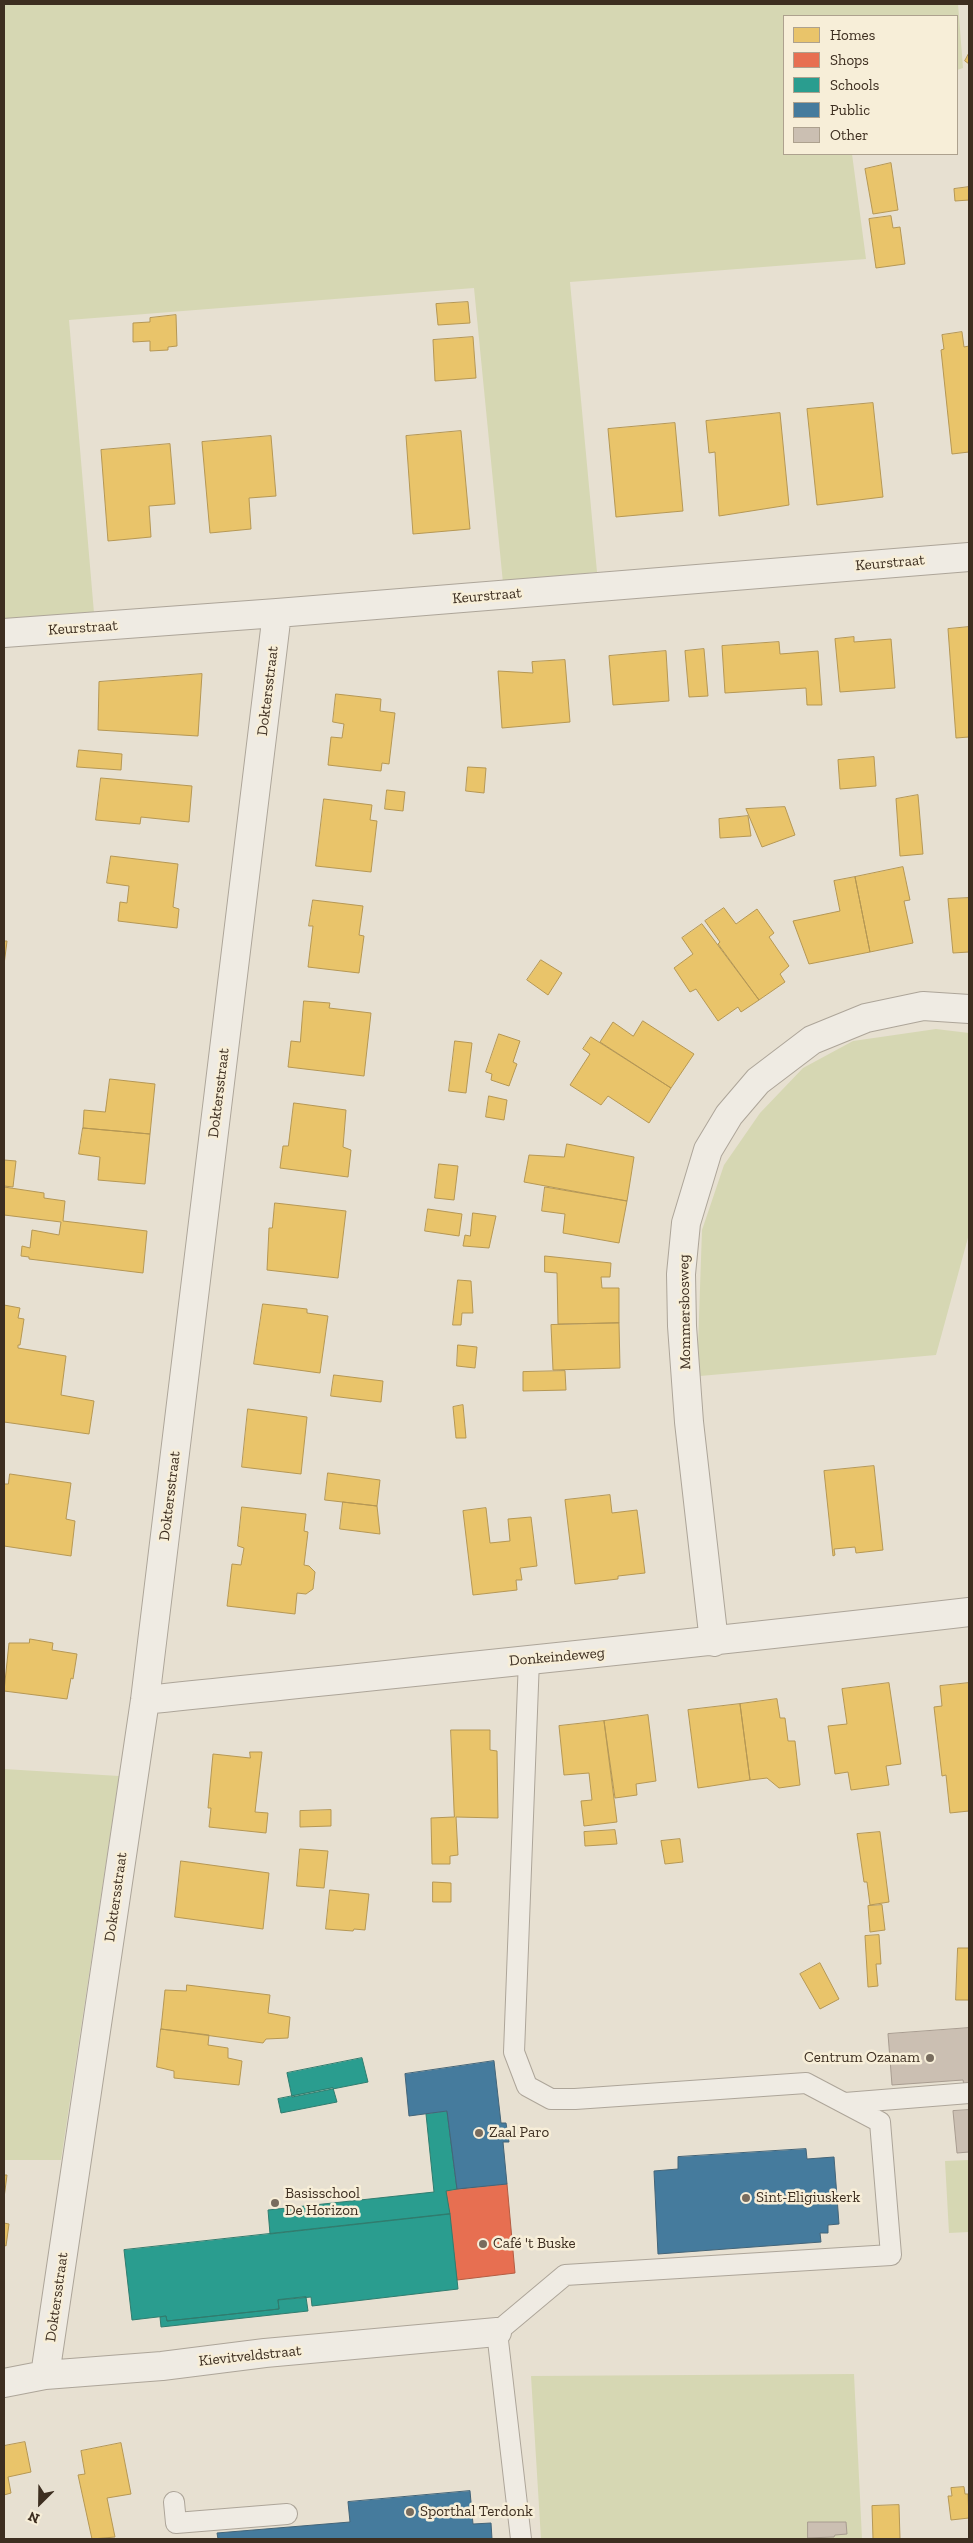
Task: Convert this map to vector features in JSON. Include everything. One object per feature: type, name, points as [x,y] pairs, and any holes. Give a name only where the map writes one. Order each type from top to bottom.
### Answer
[{"type":"street","name":"Keurstraat","points":[[4,633],[277,614],[969,557]]},
{"type":"street","name":"Doktersstraat","points":[[45,2375],[145,1700],[277,614]]},
{"type":"street","name":"Mommersbosweg","points":[[714,1642],[689,1422],[682,1326],[681,1274],[686,1224],[708,1150],[729,1115],[758,1081],[812,1040],[866,1018],[923,1006],[969,1009]]},
{"type":"street","name":"Donkeindeweg","points":[[145,1700],[530,1659],[714,1642],[969,1612]]},
{"type":"street","name":"Kievitveldstraat","points":[[4,2383],[45,2375],[162,2366],[275,2352],[497,2332]]},
{"type":"lane","points":[[521,2539],[497,2332],[565,2275],[891,2255],[880,2122],[806,2083],[576,2100],[551,2099],[527,2086],[514,2052],[530,1659]]},
{"type":"lane","points":[[845,2103],[969,2093]]},
{"type":"lane","points":[[174,2502],[176,2531],[287,2514]]},
{"type":"green space","points":[[4,4],[958,4],[963,68],[958,70],[958,15],[783,15],[783,155],[852,155],[866,259],[570,282],[597,572],[503,583],[474,288],[69,320],[94,613],[4,619]]},
{"type":"green space","points":[[936,1029],[969,1033],[969,1234],[936,1355],[700,1376],[698,1346],[702,1230],[724,1165],[760,1113],[803,1068],[853,1041]]},
{"type":"green space","points":[[4,1769],[119,1776],[61,2160],[4,2160]]},
{"type":"green space","points":[[969,2160],[969,2232],[949,2233],[945,2161]]},
{"type":"green space","points":[[854,2374],[862,2539],[541,2539],[531,2376]]},
{"type":"building: Homes","points":[[969,53],[969,64],[965,61]]},
{"type":"building: Homes","points":[[891,163],[898,210],[873,214],[865,169]]},
{"type":"building: Homes","points":[[969,187],[969,200],[955,201],[954,189]]},
{"type":"building: Homes","points":[[891,216],[893,228],[900,227],[905,264],[876,268],[869,219]]},
{"type":"building: Homes","points":[[468,302],[470,323],[438,325],[436,304]]},
{"type":"building: Homes","points":[[176,315],[177,346],[168,347],[168,350],[150,351],[150,341],[133,342],[133,323],[150,322],[150,318]]},
{"type":"building: Homes","points":[[962,332],[964,347],[969,346],[969,452],[952,454],[941,350],[944,349],[942,335]]},
{"type":"building: Homes","points":[[473,337],[476,378],[435,381],[433,340]]},
{"type":"building: Homes","points":[[873,403],[883,497],[817,505],[807,409]]},
{"type":"building: Homes","points":[[780,413],[789,505],[719,516],[715,452],[709,453],[706,421]]},
{"type":"building: Homes","points":[[675,423],[683,511],[616,517],[608,429]]},
{"type":"building: Homes","points":[[461,431],[470,529],[413,534],[406,436]]},
{"type":"building: Homes","points":[[271,436],[276,496],[249,498],[251,529],[210,533],[202,442]]},
{"type":"building: Homes","points":[[170,444],[175,504],[149,506],[151,537],[108,541],[101,450]]},
{"type":"building: Homes","points":[[969,627],[969,737],[956,738],[948,629]]},
{"type":"building: Homes","points":[[854,637],[854,642],[891,639],[895,688],[840,692],[835,639]]},
{"type":"building: Homes","points":[[779,642],[780,654],[818,651],[822,705],[807,705],[806,688],[725,693],[722,646]]},
{"type":"building: Homes","points":[[704,649],[708,696],[689,697],[685,651]]},
{"type":"building: Homes","points":[[666,651],[669,701],[613,705],[609,656]]},
{"type":"building: Homes","points":[[565,660],[570,722],[502,728],[498,671],[533,673],[532,662]]},
{"type":"building: Homes","points":[[202,674],[198,736],[98,730],[99,682]]},
{"type":"building: Homes","points":[[336,694],[381,699],[380,711],[395,713],[389,764],[382,763],[381,771],[328,765],[331,737],[342,738],[344,724],[333,722]]},
{"type":"building: Homes","points":[[79,750],[122,754],[121,770],[77,767]]},
{"type":"building: Homes","points":[[874,757],[876,786],[840,789],[838,760]]},
{"type":"building: Homes","points":[[468,767],[486,768],[484,793],[466,791]]},
{"type":"building: Homes","points":[[101,778],[192,786],[189,822],[141,817],[140,824],[96,820]]},
{"type":"building: Homes","points":[[387,790],[405,792],[403,811],[385,809]]},
{"type":"building: Homes","points":[[918,795],[923,854],[900,856],[896,799]]},
{"type":"building: Homes","points":[[324,799],[372,805],[370,820],[377,821],[371,872],[316,866]]},
{"type":"building: Homes","points":[[785,807],[795,835],[762,847],[746,809]]},
{"type":"building: Homes","points":[[748,816],[751,836],[720,838],[719,819]]},
{"type":"building: Homes","points":[[111,856],[178,864],[173,907],[179,909],[177,928],[118,921],[120,902],[127,903],[129,886],[107,883]]},
{"type":"building: Homes","points":[[903,867],[910,900],[904,901],[913,943],[870,952],[855,877]]},
{"type":"building: Homes","points":[[855,877],[870,952],[809,964],[793,921],[840,911],[834,881]]},
{"type":"building: Homes","points":[[969,898],[969,952],[953,953],[948,899]]},
{"type":"building: Homes","points":[[313,900],[363,906],[359,935],[364,936],[359,973],[308,967],[313,926],[309,926]]},
{"type":"building: Homes","points":[[724,908],[736,924],[757,909],[774,933],[769,937],[789,966],[780,974],[785,982],[759,1000],[718,944],[720,942],[705,921]]},
{"type":"building: Homes","points":[[702,924],[759,1000],[741,1012],[738,1007],[718,1021],[696,989],[690,992],[674,968],[693,954],[682,938]]},
{"type":"building: Homes","points":[[4,941],[7,941],[4,965]]},
{"type":"building: Homes","points":[[541,960],[562,973],[548,995],[527,980]]},
{"type":"building: Homes","points":[[304,1001],[330,1003],[329,1008],[371,1013],[364,1076],[288,1067],[291,1041],[300,1042]]},
{"type":"building: Homes","points":[[643,1021],[694,1054],[671,1088],[600,1042],[613,1022],[633,1036]]},
{"type":"building: Homes","points":[[499,1034],[520,1041],[513,1062],[517,1064],[509,1086],[491,1080],[492,1074],[486,1072]]},
{"type":"building: Homes","points":[[591,1037],[671,1088],[649,1123],[608,1096],[601,1105],[570,1085],[590,1054],[583,1049]]},
{"type":"building: Homes","points":[[455,1041],[472,1043],[466,1093],[449,1091]]},
{"type":"building: Homes","points":[[110,1079],[155,1084],[150,1134],[83,1128],[84,1110],[105,1112]]},
{"type":"building: Homes","points":[[489,1096],[507,1100],[504,1120],[486,1117]]},
{"type":"building: Homes","points":[[294,1103],[346,1110],[343,1147],[351,1150],[348,1177],[280,1168],[283,1146],[288,1146]]},
{"type":"building: Homes","points":[[83,1128],[150,1134],[145,1184],[98,1180],[100,1157],[79,1154]]},
{"type":"building: Homes","points":[[567,1144],[634,1157],[627,1201],[524,1182],[529,1155],[564,1157]]},
{"type":"building: Homes","points":[[4,1160],[16,1161],[13,1187],[4,1186]]},
{"type":"building: Homes","points":[[439,1164],[458,1166],[454,1200],[435,1198]]},
{"type":"building: Homes","points":[[4,1187],[44,1193],[44,1198],[65,1201],[63,1221],[147,1231],[143,1273],[29,1259],[29,1257],[21,1256],[22,1246],[30,1248],[32,1230],[59,1235],[61,1222],[4,1215]]},
{"type":"building: Homes","points":[[545,1187],[627,1201],[619,1243],[563,1233],[565,1214],[542,1211]]},
{"type":"building: Homes","points":[[275,1203],[346,1211],[338,1278],[267,1270],[269,1228],[272,1228]]},
{"type":"building: Homes","points":[[428,1209],[462,1214],[459,1236],[425,1231]]},
{"type":"building: Homes","points":[[473,1213],[496,1216],[489,1248],[463,1246],[465,1235],[470,1236]]},
{"type":"building: Homes","points":[[545,1256],[611,1263],[610,1277],[601,1277],[602,1288],[619,1288],[619,1323],[558,1324],[557,1273],[545,1272]]},
{"type":"building: Homes","points":[[458,1280],[471,1281],[473,1313],[462,1313],[461,1325],[453,1325]]},
{"type":"building: Homes","points":[[263,1304],[307,1309],[307,1313],[328,1316],[320,1373],[254,1364]]},
{"type":"building: Homes","points":[[4,1305],[20,1308],[18,1318],[24,1319],[18,1348],[66,1356],[61,1395],[94,1401],[89,1434],[4,1422]]},
{"type":"building: Homes","points":[[619,1323],[620,1368],[553,1370],[551,1325]]},
{"type":"building: Homes","points":[[458,1345],[477,1347],[475,1368],[457,1366]]},
{"type":"building: Homes","points":[[565,1371],[566,1390],[523,1391],[523,1372]]},
{"type":"building: Homes","points":[[334,1375],[383,1381],[381,1402],[331,1396]]},
{"type":"building: Homes","points":[[463,1405],[466,1438],[456,1438],[453,1407]]},
{"type":"building: Homes","points":[[248,1409],[307,1417],[301,1474],[242,1467]]},
{"type":"building: Homes","points":[[874,1466],[883,1550],[856,1553],[855,1547],[834,1549],[835,1555],[833,1556],[824,1471]]},
{"type":"building: Homes","points":[[328,1473],[380,1480],[377,1506],[325,1500]]},
{"type":"building: Homes","points":[[10,1474],[71,1483],[66,1519],[75,1521],[71,1556],[4,1546],[4,1484],[8,1484]]},
{"type":"building: Homes","points":[[610,1495],[612,1513],[637,1510],[645,1573],[618,1576],[618,1579],[575,1584],[565,1500]]},
{"type":"building: Homes","points":[[343,1502],[377,1506],[380,1534],[340,1529]]},
{"type":"building: Homes","points":[[242,1507],[306,1514],[304,1531],[308,1532],[304,1565],[309,1566],[315,1572],[313,1589],[306,1594],[297,1593],[295,1614],[227,1606],[232,1564],[241,1565],[244,1548],[238,1546]]},
{"type":"building: Homes","points":[[486,1508],[490,1543],[510,1541],[508,1519],[531,1517],[537,1566],[520,1568],[522,1580],[516,1580],[517,1590],[473,1595],[463,1511]]},
{"type":"building: Homes","points":[[30,1639],[53,1643],[52,1650],[77,1654],[73,1679],[71,1678],[67,1699],[4,1691],[9,1643],[29,1643]]},
{"type":"building: Homes","points":[[889,1683],[901,1764],[886,1766],[889,1785],[851,1790],[848,1772],[835,1774],[828,1726],[847,1724],[842,1689]]},
{"type":"building: Homes","points":[[969,1683],[969,1811],[950,1813],[946,1775],[942,1776],[934,1707],[942,1706],[940,1686]]},
{"type":"building: Homes","points":[[777,1699],[780,1718],[785,1718],[788,1741],[795,1741],[800,1785],[779,1788],[767,1778],[750,1780],[740,1704]]},
{"type":"building: Homes","points":[[740,1704],[750,1780],[698,1788],[688,1710]]},
{"type":"building: Homes","points":[[648,1715],[656,1781],[636,1784],[637,1795],[615,1798],[604,1721]]},
{"type":"building: Homes","points":[[604,1721],[617,1822],[584,1826],[581,1801],[592,1800],[589,1773],[564,1775],[559,1726]]},
{"type":"building: Homes","points":[[451,1730],[490,1730],[490,1750],[497,1751],[498,1818],[456,1817],[458,1855],[450,1856],[450,1864],[432,1864],[431,1818],[454,1817]]},
{"type":"building: Homes","points":[[250,1752],[262,1752],[255,1812],[268,1813],[266,1833],[209,1827],[211,1808],[208,1808],[213,1754],[250,1758]]},
{"type":"building: Homes","points":[[331,1810],[331,1826],[300,1827],[300,1811]]},
{"type":"building: Homes","points":[[615,1830],[617,1844],[585,1846],[584,1832]]},
{"type":"building: Homes","points":[[880,1832],[889,1902],[870,1905],[867,1882],[864,1882],[857,1834]]},
{"type":"building: Homes","points":[[680,1839],[683,1862],[665,1864],[661,1841]]},
{"type":"building: Homes","points":[[300,1849],[328,1851],[324,1888],[297,1886]]},
{"type":"building: Homes","points":[[181,1861],[269,1873],[263,1929],[175,1917]]},
{"type":"building: Homes","points":[[433,1882],[451,1883],[451,1902],[433,1902]]},
{"type":"building: Homes","points":[[330,1890],[369,1894],[365,1930],[326,1929]]},
{"type":"building: Homes","points":[[882,1905],[885,1930],[870,1932],[868,1906]]},
{"type":"building: Homes","points":[[879,1935],[881,1964],[876,1964],[878,1986],[868,1987],[865,1936]]},
{"type":"building: Homes","points":[[958,1948],[969,1948],[969,2000],[956,2000]]},
{"type":"building: Homes","points":[[820,1963],[839,1999],[820,2009],[800,1974]]},
{"type":"building: Homes","points":[[187,1985],[270,1995],[268,2013],[290,2017],[288,2038],[266,2039],[263,2043],[161,2029],[165,1990],[186,1991]]},
{"type":"building: Homes","points":[[161,2029],[209,2035],[208,2045],[228,2048],[228,2058],[242,2061],[239,2085],[174,2078],[174,2071],[157,2067]]},
{"type":"building: Homes","points":[[4,2175],[7,2175],[4,2198]]},
{"type":"building: Homes","points":[[4,2223],[9,2224],[6,2246],[4,2245]]},
{"type":"building: Homes","points":[[25,2442],[31,2472],[8,2477],[11,2493],[4,2495],[4,2446]]},
{"type":"building: Homes","points":[[121,2443],[131,2494],[107,2498],[115,2537],[92,2539],[78,2475],[85,2474],[81,2451]]},
{"type":"building: Homes","points":[[964,2487],[965,2494],[968,2494],[969,2518],[951,2520],[948,2496],[952,2496],[951,2488]]},
{"type":"building: Homes","points":[[899,2505],[900,2539],[873,2539],[872,2506]]},
{"type":"building: Shops","name":"Café 't Buske","points":[[507,2184],[515,2273],[457,2280],[446,2191]]},
{"type":"building: Schools","points":[[362,2058],[368,2082],[292,2097],[287,2073]]},
{"type":"building: Schools","points":[[333,2088],[337,2102],[281,2113],[278,2099]]},
{"type":"building: Schools","points":[[447,2111],[457,2189],[446,2191],[450,2214],[270,2234],[268,2210],[434,2192],[426,2114]]},
{"type":"building: Schools","points":[[450,2214],[458,2289],[312,2306],[311,2297],[278,2300],[279,2309],[167,2321],[166,2316],[132,2320],[124,2250]]},
{"type":"building: Schools","points":[[306,2297],[308,2311],[161,2327],[160,2317],[166,2316],[167,2321],[279,2309],[278,2300]]},
{"type":"building: Public","name":"Zaal Paro","points":[[494,2061],[501,2123],[506,2123],[509,2142],[503,2142],[507,2184],[457,2189],[447,2111],[409,2116],[405,2074]]},
{"type":"building: Public","name":"Sint-Eligiuskerk","points":[[806,2149],[807,2159],[834,2157],[839,2224],[828,2225],[828,2233],[820,2233],[821,2242],[658,2254],[654,2171],[678,2169],[678,2157]]},
{"type":"building: Public","name":"Sporthal Terdonk","points":[[470,2491],[473,2524],[491,2523],[492,2539],[218,2539],[217,2533],[350,2522],[348,2502]]},
{"type":"building: Other","name":"Centrum Ozanam","points":[[969,2028],[969,2085],[964,2085],[963,2080],[892,2085],[888,2034]]},
{"type":"building: Other","points":[[969,2110],[969,2152],[957,2153],[953,2111]]},
{"type":"building: Other","points":[[808,2522],[846,2522],[847,2534],[835,2535],[834,2537],[808,2538]]},
{"type":"place","name":"Centrum Ozanam","points":[[930,2058]]},
{"type":"place","name":"Zaal Paro","points":[[479,2133]]},
{"type":"place","name":"Sint-Eligiuskerk","points":[[746,2198]]},
{"type":"place","name":"Basisschool De Horizon","points":[[275,2203]]},
{"type":"place","name":"Café 't Buske","points":[[483,2244]]},
{"type":"place","name":"Sporthal Terdonk","points":[[410,2512]]}]
